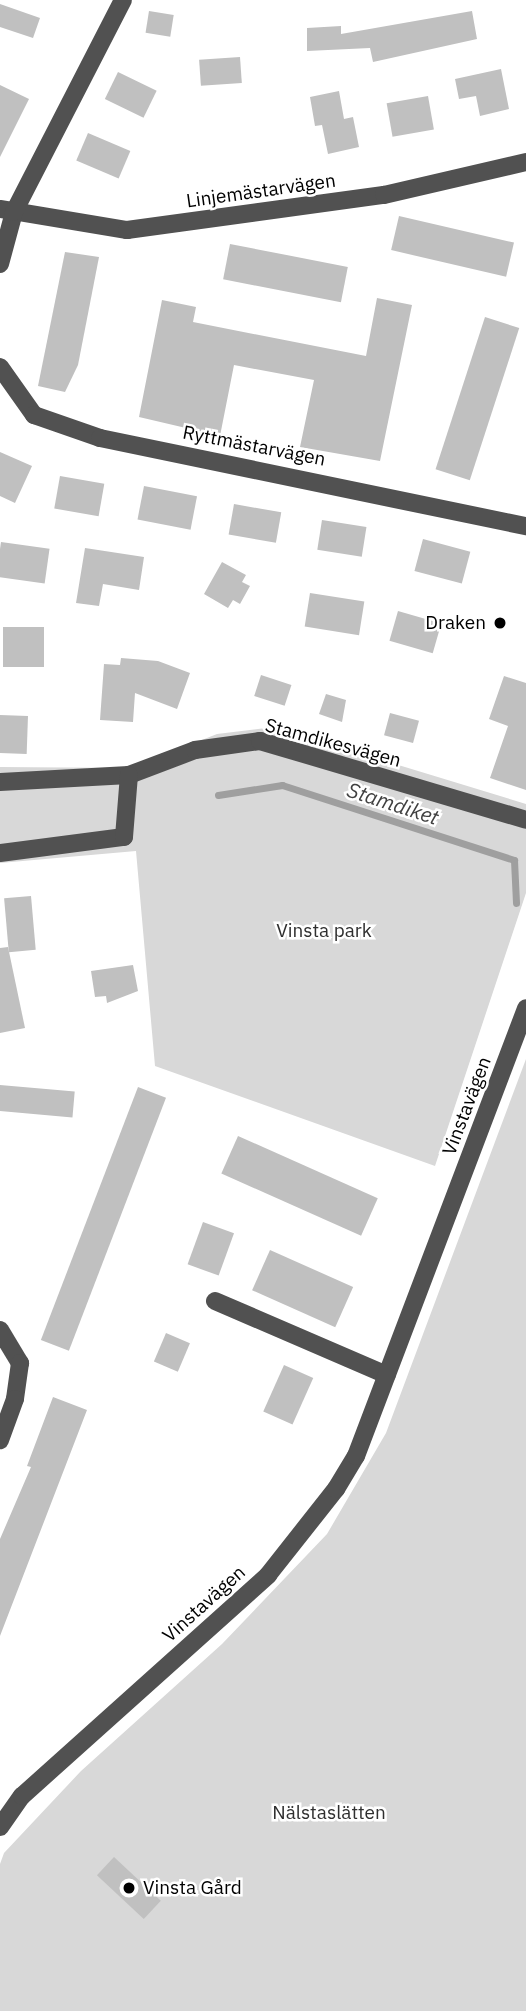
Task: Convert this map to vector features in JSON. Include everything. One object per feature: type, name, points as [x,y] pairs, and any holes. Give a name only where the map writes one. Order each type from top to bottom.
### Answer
[{"type":"street","points":[[0,264],[7,211],[123,0]]},
{"type":"street","name":"Linjemästarvägen","points":[[7,211],[127,230],[384,195],[526,162]]},
{"type":"street","name":"Ryttmästarvägen","points":[[0,367],[34,415],[100,438],[526,526]]},
{"type":"street","name":"Stamdikesvägen","points":[[0,782],[130,775],[195,750],[260,741],[526,820]]},
{"type":"street","points":[[0,853],[124,836],[130,775]]},
{"type":"street","name":"Vinstavägen","points":[[0,1827],[22,1796],[268,1575],[336,1489],[356,1456],[526,1008]]},
{"type":"street","points":[[215,1301],[387,1375]]},
{"type":"street","points":[[0,1330],[20,1363],[15,1399],[0,1440]]},
{"type":"green space","name":"Vinsta park","points":[[274,727],[526,804],[526,893],[435,1166],[155,1066],[136,851],[0,863],[0,767],[131,768],[217,734]]},
{"type":"green space","name":"Nälstaslätten","points":[[526,1059],[526,2011],[0,2011],[0,1864],[4,1853],[81,1771],[222,1644],[327,1534],[386,1433]]},
{"type":"building","points":[[0,4],[40,18],[33,38],[0,27]]},
{"type":"building","points":[[149,11],[174,15],[170,37],[146,33]]},
{"type":"building","points":[[472,11],[477,39],[373,62],[370,48],[307,51],[307,28],[341,26],[341,34]]},
{"type":"building","points":[[240,57],[242,83],[201,86],[199,60]]},
{"type":"building","points":[[501,69],[509,109],[480,116],[476,96],[459,99],[455,79]]},
{"type":"building","points":[[118,72],[157,91],[143,118],[105,99]]},
{"type":"building","points":[[0,85],[29,99],[0,157]]},
{"type":"building","points":[[339,91],[344,119],[353,117],[359,147],[328,154],[322,125],[315,126],[310,97]]},
{"type":"building","points":[[428,96],[434,129],[393,137],[387,103]]},
{"type":"building","points":[[88,133],[130,151],[119,179],[76,161]]},
{"type":"building","points":[[399,216],[514,243],[506,277],[391,250]]},
{"type":"building","points":[[230,244],[348,267],[341,302],[223,279]]},
{"type":"building","points":[[65,252],[99,257],[78,365],[65,392],[38,386]]},
{"type":"building","points":[[377,298],[412,305],[380,461],[300,447],[314,380],[234,365],[220,436],[139,417],[162,300],[196,307],[193,322],[366,356]]},
{"type":"building","points":[[485,317],[519,328],[470,480],[436,469]]},
{"type":"building","points":[[0,452],[32,466],[15,503],[0,496]]},
{"type":"building","points":[[60,476],[104,484],[99,516],[54,508]]},
{"type":"building","points":[[144,486],[197,496],[191,530],[138,519]]},
{"type":"building","points":[[234,504],[281,512],[276,543],[229,535]]},
{"type":"building","points":[[322,520],[366,527],[362,557],[317,550]]},
{"type":"building","points":[[423,539],[470,552],[462,584],[414,571]]},
{"type":"building","points":[[1,542],[50,549],[45,583],[0,577]]},
{"type":"building","points":[[85,548],[144,557],[139,590],[103,584],[99,606],[76,603]]},
{"type":"building","points":[[222,562],[246,575],[242,582],[250,586],[240,604],[233,600],[228,608],[204,594]]},
{"type":"building","points":[[310,593],[364,602],[359,635],[305,627]]},
{"type":"building","points":[[398,611],[441,623],[433,653],[389,641]]},
{"type":"building","points":[[3,627],[44,627],[44,667],[3,667]]},
{"type":"building","points":[[121,658],[158,661],[190,673],[177,709],[135,693],[133,722],[100,720],[104,664],[120,665]]},
{"type":"building","points":[[261,675],[291,685],[285,706],[254,696]]},
{"type":"building","points":[[504,676],[526,683],[526,790],[490,778],[508,726],[489,719]]},
{"type":"building","points":[[326,694],[346,700],[342,722],[319,714]]},
{"type":"building","points":[[390,713],[419,721],[413,743],[384,735]]},
{"type":"building","points":[[0,715],[28,716],[27,754],[0,753]]},
{"type":"building","points":[[31,896],[36,950],[9,952],[4,898]]},
{"type":"building","points":[[8,947],[25,1028],[0,1033],[0,948]]},
{"type":"building","points":[[133,965],[138,991],[107,1003],[106,996],[95,997],[91,971]]},
{"type":"building","points":[[0,1085],[75,1092],[72,1117],[0,1111]]},
{"type":"building","points":[[138,1087],[166,1098],[69,1351],[41,1340]]},
{"type":"building","points":[[238,1136],[378,1198],[361,1236],[221,1173]]},
{"type":"building","points":[[203,1222],[234,1233],[219,1276],[188,1264]]},
{"type":"building","points":[[270,1250],[353,1287],[335,1327],[252,1290]]},
{"type":"building","points":[[166,1333],[190,1343],[178,1372],[154,1362]]},
{"type":"building","points":[[284,1365],[313,1378],[292,1425],[263,1412]]},
{"type":"building","points":[[53,1397],[87,1410],[0,1636],[0,1539],[31,1467],[27,1466]]},
{"type":"building","name":"Vinsta Gård","points":[[114,1857],[161,1901],[144,1919],[97,1875]]},
{"type":"waterway","name":"Stamdiket","points":[[218,795],[282,785],[514,860],[516,903]]},
{"type":"place","name":"Draken","points":[[500,623]]},
{"type":"place","name":"Vinsta Gård","points":[[129,1888]]}]
